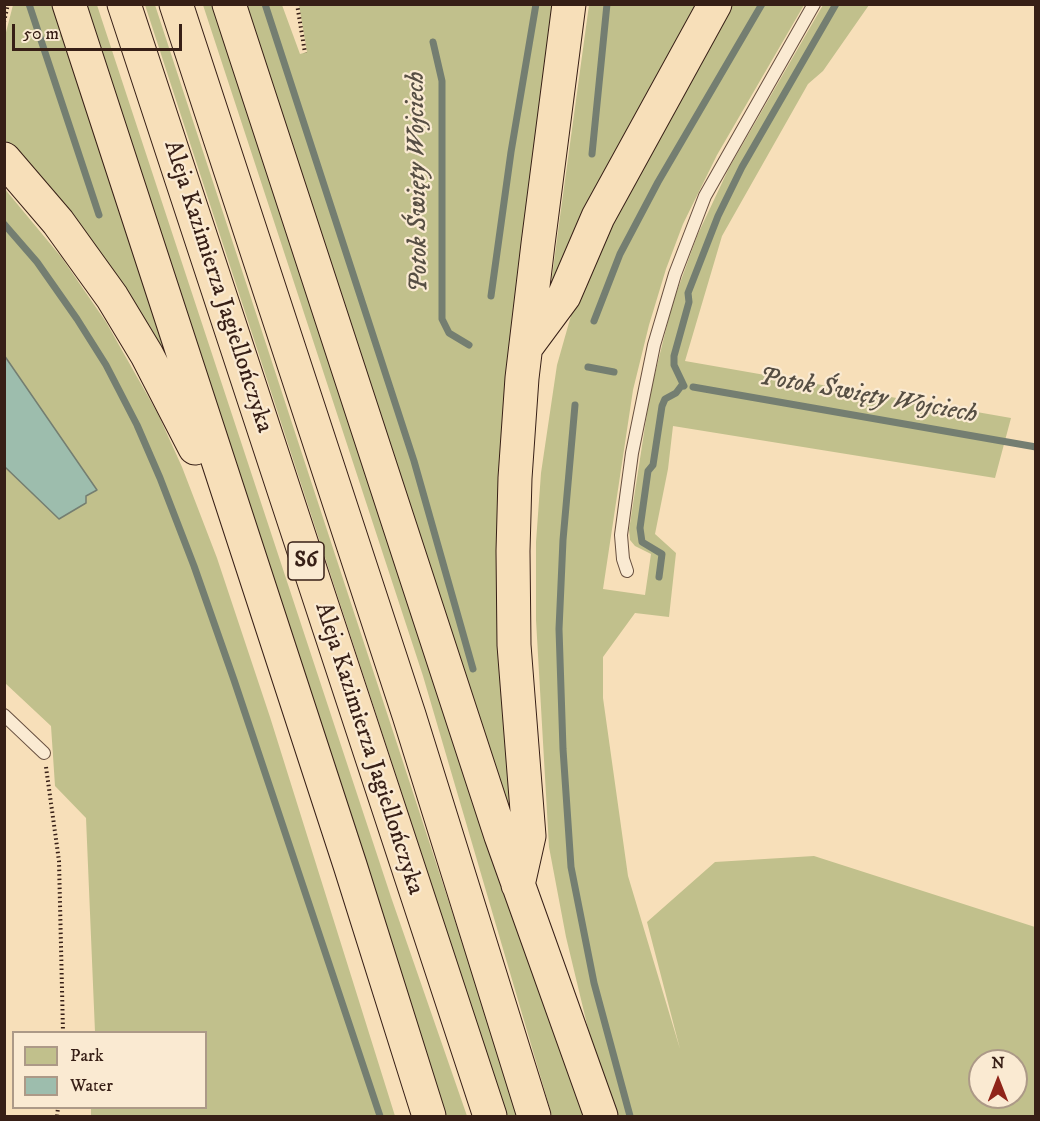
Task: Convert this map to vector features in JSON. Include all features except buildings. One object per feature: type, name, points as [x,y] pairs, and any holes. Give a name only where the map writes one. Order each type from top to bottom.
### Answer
[{"type":"highway","points":[[69,4],[429,1116]]},
{"type":"highway","name":"Aleja Kazimierza Jagiellończyka","points":[[124,4],[490,1116]]},
{"type":"highway","name":"Aleja Kazimierza Jagiellończyka","points":[[176,4],[409,715],[534,1116]]},
{"type":"highway","points":[[229,4],[518,885],[601,1116]]},
{"type":"highway","points":[[518,885],[529,836],[514,645],[513,551],[516,468],[526,348],[569,4]]},
{"type":"highway","points":[[526,348],[564,296],[598,217],[715,4]]},
{"type":"highway","points":[[4,159],[65,231],[131,327],[176,408],[252,566]]},
{"type":"lane","points":[[627,572],[623,559],[621,535],[632,453],[654,345],[675,274],[705,196],[814,4]]},
{"type":"lane","points":[[4,715],[44,753]]},
{"type":"path","points":[[4,22],[8,4]]},
{"type":"path","points":[[297,4],[306,53]]},
{"type":"path","points":[[44,753],[59,861],[63,1031]]},
{"type":"green space","points":[[13,5],[54,5],[165,348],[163,349],[34,172],[5,140],[4,40]]},
{"type":"green space","points":[[82,5],[97,5],[391,897],[467,1116],[441,1116]]},
{"type":"green space","points":[[145,5],[155,5],[519,1116],[507,1116]]},
{"type":"green space","points":[[203,5],[218,5],[588,1116],[552,1116],[423,676]]},
{"type":"green space","points":[[239,5],[282,5],[300,54],[307,52],[299,5],[556,5],[523,251],[517,834]]},
{"type":"green space","points":[[589,5],[706,5],[550,292],[559,224]]},
{"type":"green space","points":[[730,5],[804,5],[717,155],[683,224],[649,325],[633,390],[603,589],[645,595],[651,554],[635,546],[630,540],[629,530],[650,394],[672,305],[697,236],[729,168],[823,5],[869,5],[823,71],[808,84],[722,236],[685,361],[1011,418],[995,478],[673,426],[668,469],[655,534],[676,553],[669,617],[635,613],[603,657],[603,698],[628,876],[680,1049],[647,922],[715,862],[814,856],[1035,927],[1035,1116],[614,1116],[591,1041],[566,937],[549,847],[536,620],[536,542],[541,473],[557,365],[574,305],[592,259]]},
{"type":"green space","points":[[4,188],[62,258],[106,322],[158,414],[182,467],[217,558],[270,717],[395,1116],[91,1116],[91,1109],[207,1109],[207,1031],[95,1031],[86,818],[55,786],[51,726],[5,683]]},
{"type":"water","points":[[4,355],[97,490],[86,496],[86,503],[59,519],[5,467]]},
{"type":"waterway","points":[[29,4],[99,215]]},
{"type":"waterway","points":[[265,4],[414,461],[473,669]]},
{"type":"waterway","points":[[491,296],[511,152],[536,4]]},
{"type":"waterway","points":[[592,154],[607,4]]},
{"type":"waterway","points":[[594,321],[620,254],[658,182],[762,4]]},
{"type":"waterway","points":[[684,386],[674,365],[674,356],[689,302],[688,293],[718,216],[742,167],[836,4]]},
{"type":"waterway","name":"Potok Święty Wojciech","points":[[433,42],[442,81],[442,319],[449,333],[469,345]]},
{"type":"waterway","points":[[4,224],[37,262],[106,365],[137,425],[160,478],[234,680],[380,1116]]},
{"type":"waterway","name":"Potok Święty Wojciech","points":[[588,367],[614,372]]},
{"type":"waterway","points":[[659,577],[662,554],[642,542],[640,528],[648,471],[653,465],[662,406],[665,399],[676,393],[682,385]]},
{"type":"waterway","name":"Potok Święty Wojciech","points":[[693,387],[1036,447]]},
{"type":"waterway","points":[[575,405],[563,540],[559,629],[563,749],[571,867],[594,983],[630,1116]]}]
